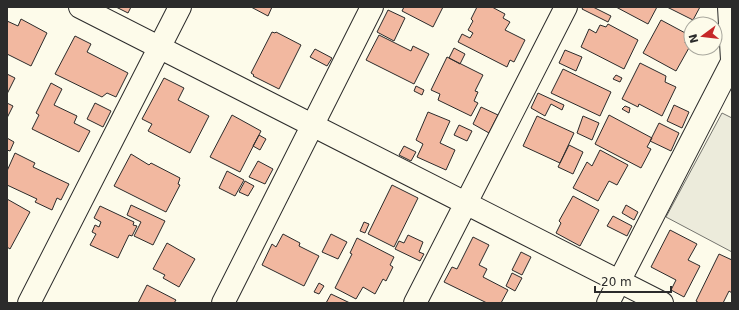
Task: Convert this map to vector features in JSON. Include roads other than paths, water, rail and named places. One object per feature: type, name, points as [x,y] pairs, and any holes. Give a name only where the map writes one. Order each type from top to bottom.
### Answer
[{"type":"street","points":[[80,7],[662,303]]},
{"type":"street","points":[[29,303],[180,7]]},
{"type":"street","points":[[223,303],[372,7]]},
{"type":"street","points":[[415,303],[566,7]]},
{"type":"street","points":[[608,303],[732,61],[729,7]]}]
